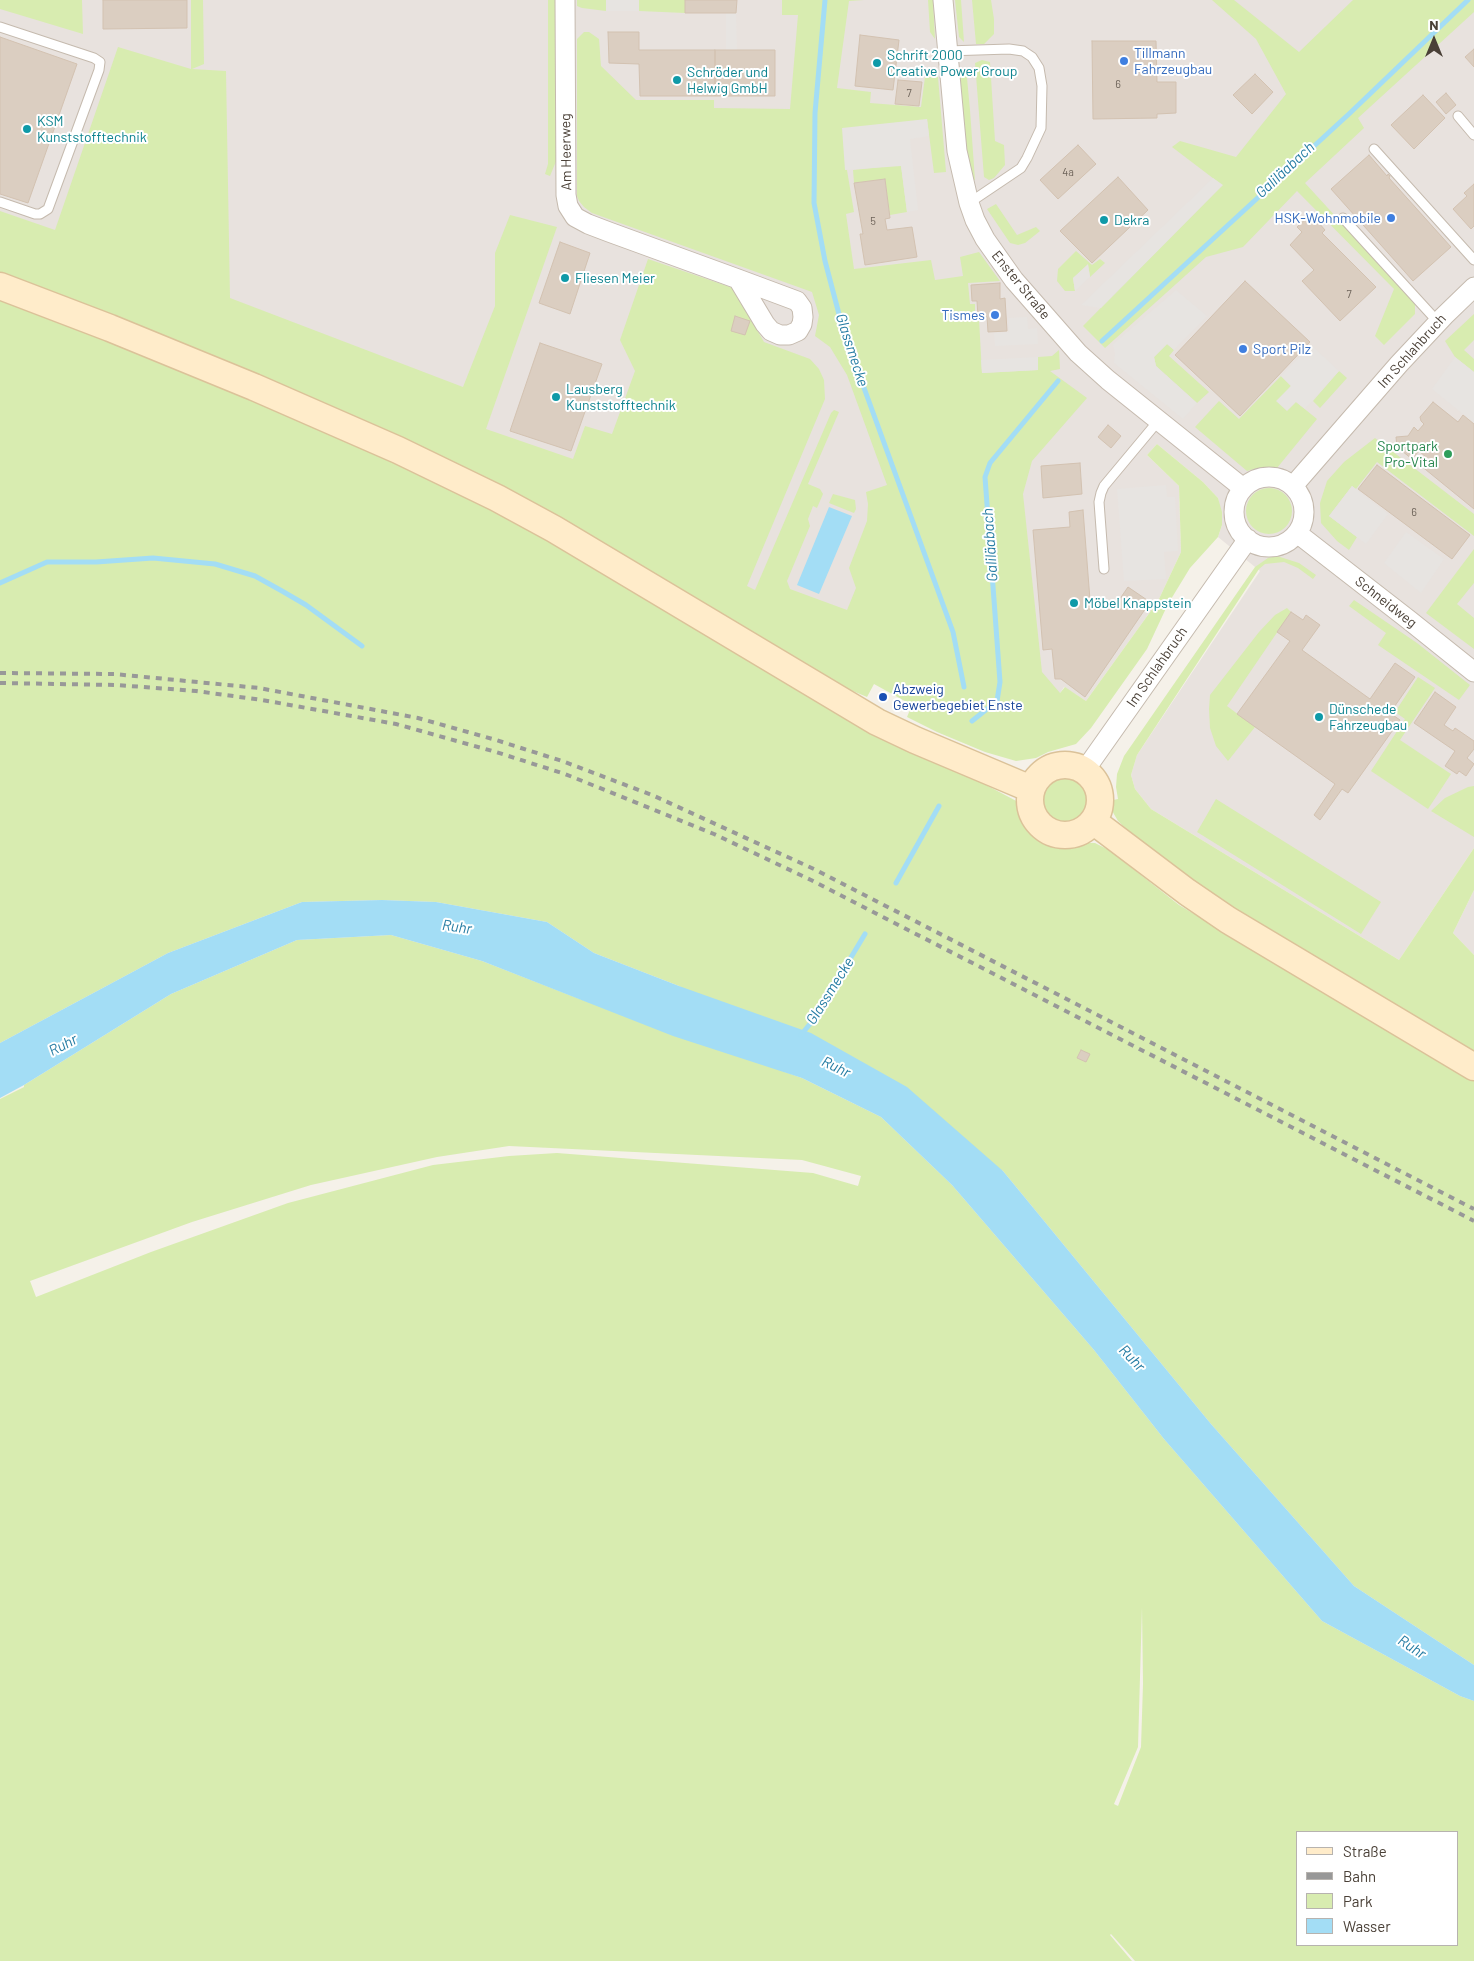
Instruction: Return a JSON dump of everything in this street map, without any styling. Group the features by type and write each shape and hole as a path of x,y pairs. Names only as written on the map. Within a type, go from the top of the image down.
{"main road":[{"path":"0,286 110,328 254,388 398,450 497,498 587,548 876,722 1031,789"},
{"path":"1060,765 1073,765 1085,770 1099,788 1099,811 1094,821 1086,828 1071,834 1056,834 1047,830 1040,824 1031,810 1031,789 1042,773 1048,769 1060,765"},
{"path":"1094,821 1187,892 1242,929 1474,1067"}],"street":[{"name":"Am Heerweg","path":"566,0 566,167 568,206 575,217 588,224 738,279"},
{"name":"Enster Straße","path":"943,0 955,142 969,203 985,239 1014,280 1078,353 1108,380 1243,488"},
{"name":"Im Schlahbruch","path":"1293,486 1399,364 1474,287"},
{"path":"1262,477 1284,480 1293,486 1303,504 1304,514 1302,524 1297,533 1290,540 1271,546 1261,545 1248,540 1238,527 1234,517 1234,506 1243,488 1252,481 1262,477"},
{"name":"Schneidweg","path":"1297,533 1474,672"},
{"name":"Im Schlahbruch","path":"1085,770 1248,540"}],"lane":[{"path":"0,27 94,58 100,62 99,70 48,209 40,214 35,214 0,202"},
{"path":"947,52 1009,49 1023,51 1032,57 1039,68 1042,86 1041,128 1021,168 969,203"},
{"path":"1458,116 1474,135"},
{"path":"1374,149 1474,260"},
{"path":"1343,218 1438,322"},
{"path":"1104,569 1099,502 1101,493 1104,486 1159,420"}],"shaded area":[{"path":"0,0 1474,0 1474,848 1399,960 1151,809 1135,789 1131,775 1137,755 1260,571 1218,537 1222,525 1218,498 1203,482 1157,444 1147,455 1179,486 1181,552 1158,601 1086,701 1064,687 1038,727 0,248"},
{"path":"606,0 639,0 639,11 606,11"},
{"path":"726,13 736,13 737,50 726,50"},
{"path":"927,119 929,136 910,139 918,210 907,212 901,166 845,170 842,128"},
{"path":"1213,178 1223,185 1101,308 1081,305"},
{"path":"1088,264 1090,277 1075,291 1073,278"},
{"path":"1176,290 1207,316 1174,350 1167,344 1154,357 1156,366 1197,403 1183,419 1114,363 1113,344"},
{"path":"1027,317 1028,329 1037,328 1038,344 995,346 994,333 1009,332 1008,318"},
{"path":"1311,345 1339,371 1305,409 1296,402 1287,411 1276,401 1291,386 1281,376"},
{"path":"1038,357 1038,370 982,373 981,360"},
{"path":"1455,357 1474,372 1474,423 1432,389"},
{"path":"1166,485 1167,497 1175,497 1178,551 1164,552 1166,579 1124,581 1117,489"},
{"path":"1352,486 1388,514 1366,544 1329,516"},
{"path":"1406,532 1444,559 1421,593 1384,563"},
{"path":"1474,890 1474,955 1453,933"}],"green space":[{"path":"0,0 82,0 83,34 0,9"},
{"path":"191,0 203,0 204,64 192,69 226,71 230,298 463,387 495,306 495,253 510,215 557,227 486,429 573,459 585,426 612,434 635,371 620,340 648,259 733,288 764,342 810,359 819,369 824,380 825,399 747,586 755,590 831,413 834,410 839,412 808,484 820,489 823,494 817,508 813,506 808,519 810,526 787,581 790,589 847,610 856,588 849,568 867,521 868,504 866,492 887,485 847,375 830,347 815,336 819,315 812,292 592,213 584,207 577,196 577,39 584,32 589,32 599,39 601,66 636,100 714,100 714,108 790,109 798,15 782,15 782,0 864,0 849,1 837,88 871,92 870,103 921,107 925,77 938,77 946,172 934,173 927,119 845,170 847,170 854,212 846,214 854,269 931,260 935,280 963,276 960,257 979,252 1000,281 968,283 970,304 975,304 975,319 979,319 982,373 1038,370 1038,357 1052,356 1059,350 1060,369 1050,371 1087,398 1032,461 1023,494 1042,672 1060,693 1065,687 1086,701 1158,601 1181,552 1179,486 1147,455 1157,444 1203,482 1218,498 1222,512 1222,525 1218,537 1190,568 1168,604 1147,649 1091,728 1076,744 1048,752 1036,758 1016,761 985,752 907,717 912,705 874,684 867,697 822,678 603,548 0,277 0,211 55,230 118,47 191,69"},
{"path":"548,0 556,0 557,159 550,176 545,174 548,164"},
{"path":"577,0 606,0 606,11 582,8 577,6"},
{"path":"639,0 685,0 685,13 639,11"},
{"path":"928,0 933,0 935,39 930,32"},
{"path":"955,0 961,0 964,42 959,37"},
{"path":"972,0 991,0 994,34 984,44 976,44"},
{"path":"1212,0 1234,0 1299,52 1353,0 1474,0 1474,12 1358,118 1364,128 1305,183 1415,303 1415,314 1384,345 1375,336 1394,289 1297,191 1243,247 1206,257 1105,348 1083,326 1222,185 1172,147 1180,141 1236,157 1286,94 1256,39"},
{"path":"982,60 990,62 995,141 1004,145 1005,165 994,178 989,180 984,177 975,63"},
{"path":"966,67 975,180 972,180 965,140 960,75"},
{"path":"901,165 907,212 890,215 885,179 854,183 853,170"},
{"path":"996,204 1017,235 1036,227 1040,231 1025,243 1018,245 1010,243 987,209"},
{"path":"1076,251 1092,265 1100,259 1105,263 1090,277 1088,265 1073,278 1075,291 1065,291 1057,281 1058,269"},
{"path":"0,295 342,435 475,500 952,767 1022,804 1032,828 1040,839 1058,842 1095,843 1109,850 1179,905 1474,1077 1474,1665 1354,1586 1211,1424 1003,1171 679,986 594,953 547,922 436,902 382,900 302,902 168,953 0,1043"},
{"path":"1474,314 1474,340 1464,350 1474,359 1474,372 1455,357 1445,341"},
{"path":"1167,344 1174,350 1169,356 1209,392 1197,403 1156,366 1154,357"},
{"path":"1339,371 1347,378 1320,408 1313,401"},
{"path":"1281,376 1291,386 1277,401 1296,402 1317,419 1277,468 1257,468 1247,471 1195,427 1219,401 1239,419"},
{"path":"1375,438 1474,514 1474,536 1377,462 1356,489 1352,486 1329,516 1357,537 1349,550 1337,541 1321,523 1320,503 1327,481 1344,462"},
{"path":"1269,488 1282,492 1288,498 1292,511 1288,524 1282,530 1269,534 1256,530 1250,524 1246,511 1250,498 1256,492"},
{"path":"833,494 855,500 856,509 854,513 829,503"},
{"path":"1474,549 1474,583 1457,604 1474,618 1474,649 1426,613"},
{"path":"1277,556 1299,563 1316,575 1313,579 1298,568 1284,562 1265,564 1259,569 1137,755 1131,775 1135,789 1151,809 1399,960 1474,848 1474,890 1453,933 1474,955 1474,1056 1287,948 1141,843 1118,821 1111,809 1109,801 1118,799 1116,787 1117,774 1124,756 1255,567 1268,558"},
{"path":"1354,600 1417,643 1470,685 1459,700 1378,645 1386,633 1349,606"},
{"path":"1287,608 1291,612 1227,706 1255,727 1228,761 1216,746 1210,728 1210,695 1259,632 1275,615"},
{"path":"1418,677 1435,688 1400,740 1451,774 1428,809 1371,771 1405,719 1395,712"},
{"path":"1057,776 1075,776 1085,783 1092,792 1090,804 1084,817 1079,823 1067,825 1055,823 1047,817 1041,807 1041,794 1047,784"},
{"path":"1474,786 1474,837 1431,811 1445,798"},
{"path":"1216,799 1381,902 1361,934 1197,832"},
{"path":"391,935 482,961 577,998 802,1078 881,1117 952,1185 1094,1350 1164,1439 1322,1621 1460,1696 1474,1701 1474,1961 1135,1961 1111,1934 1132,1961 0,1961 0,1099 24,1087 24,1085 171,994 297,940","holes":["509,1146 802,1160 861,1176 858,1186 813,1173 557,1153 509,1156 433,1165 288,1203 151,1252 36,1297 30,1281 192,1222 311,1185 437,1157","1142,1607 1143,1684 1141,1747 1118,1806 1114,1804 1138,1747"]}],"water":[{"path":"829,507 852,516 819,594 797,585"},
{"name":"Ruhr","path":"382,900 436,902 547,922 594,953 679,986 811,1033 907,1087 1003,1171 1211,1424 1354,1586 1474,1665 1474,1701 1460,1696 1322,1621 1164,1439 1094,1350 952,1185 881,1117 802,1078 673,1036 482,961 391,935 297,940 171,994 0,1098 0,1043 168,953 302,902"}],"building":[{"path":"103,0 187,0 187,28 103,29"},
{"path":"685,0 737,0 736,13 685,13"},
{"name":"Schröder und Helwig GmbH","path":"608,32 639,32 639,50 715,50 715,96 640,96 639,64 609,63"},
{"name":"Schrift 2000 Creative Power Group","path":"860,35 899,40 893,90 855,86"},
{"name":"KSM Kunststofftechnik","path":"0,37 77,64 28,203 0,194"},
{"name":"Tillmann Fahrzeugbau","path":"1092,41 1156,41 1157,82 1176,82 1176,113 1157,114 1157,118 1093,119"},
{"path":"1474,49 1474,67 1465,57"},
{"path":"715,50 775,50 775,96 715,96"},
{"path":"1255,74 1273,92 1252,114 1233,95"},
{"path":"898,80 922,82 919,106 895,104"},
{"path":"1446,93 1456,105 1446,114 1436,102"},
{"path":"1423,95 1445,118 1414,149 1391,125"},
{"path":"1078,145 1096,164 1058,199 1040,180"},
{"name":"HSK-Wohnmobile","path":"1369,155 1387,176 1388,174 1390,176 1389,178 1451,247 1413,281 1331,189"},
{"name":"Dekra","path":"1118,177 1148,210 1092,263 1060,231"},
{"path":"885,179 890,218 885,219 887,230 912,227 917,257 865,265 860,234 863,234 854,183"},
{"path":"1474,184 1474,226 1471,229 1453,209 1467,196 1464,193"},
{"path":"1311,214 1325,230 1322,233 1376,287 1340,321 1302,281 1314,270 1290,245 1302,232 1297,227"},
{"name":"Fliesen Meier","path":"560,242 590,253 570,314 539,303"},
{"name":"Sport Pilz","path":"1245,281 1310,342 1240,416 1175,355"},
{"path":"1000,283 1000,299 1005,298 1007,331 988,332 987,317 978,317 977,301 972,301 971,285"},
{"path":"735,316 750,321 745,335 731,331"},
{"name":"Lausberg Kunststofftechnik","path":"540,343 602,364 571,451 510,431"},
{"name":"Sportpark Pro-Vital","path":"1433,402 1458,422 1463,415 1474,424 1474,509 1420,465 1426,457 1419,451 1412,459 1397,447 1396,437 1408,436 1414,427 1418,431 1424,424 1420,417"},
{"path":"1108,425 1121,436 1111,448 1098,437"},
{"path":"1080,463 1082,494 1043,498 1041,466"},
{"path":"1377,465 1470,535 1452,559 1358,489"},
{"name":"Möbel Knappstein","path":"1083,510 1090,600 1104,599 1115,606 1128,587 1150,602 1085,697 1061,679 1055,679 1052,649 1043,650 1033,530 1070,527 1069,512"},
{"name":"Dünschede Fahrzeugbau","path":"1291,612 1303,620 1306,615 1320,625 1302,650 1370,699 1395,663 1415,677 1390,713 1400,720 1348,793 1342,789 1320,820 1314,815 1335,784 1237,714 1290,641 1277,632"},
{"path":"1435,692 1456,707 1444,725 1453,731 1455,728 1474,741 1474,749 1467,758 1474,764 1466,776 1459,771 1457,774 1445,766 1455,751 1414,723"},
{"path":"1081,1050 1090,1054 1086,1062 1077,1058"}],"waterway":[{"name":"Glassmecke","path":"825,0 815,113 814,203 825,261 844,333 953,632 964,687"},
{"name":"Galiläabach","path":"1102,341 1350,113 1468,0"},
{"name":"Galiläabach","path":"972,721 997,701 1000,682 985,477 990,463 1058,381"},
{"path":"0,583 47,562 96,562 153,558 215,564 255,576 282,591 306,605 362,646"},
{"name":"Glassmecke","path":"896,883 939,806"},
{"name":"Glassmecke","path":"801,1035 814,1019 865,934"}],"railway":[{"path":"0,673 114,674 259,688 418,718 562,761 652,795 816,870 1474,1209"},
{"path":"0,683 117,685 196,691 262,700 396,724 496,752 565,774 714,834 811,880 1474,1221"}],"place":[{"name":"Tillmann Fahrzeugbau","path":"1124,61"},
{"name":"Schrift 2000 Creative Power Group","path":"877,63"},
{"name":"Schröder und Helwig GmbH","path":"677,80"},
{"name":"KSM Kunststofftechnik","path":"27,129"},
{"name":"HSK-Wohnmobile","path":"1391,218"},
{"name":"Dekra","path":"1104,220"},
{"name":"Fliesen Meier","path":"565,278"},
{"name":"Tismes","path":"995,315"},
{"name":"Sport Pilz","path":"1243,349"},
{"name":"Lausberg Kunststofftechnik","path":"556,397"},
{"name":"Sportpark Pro-Vital","path":"1448,454"},
{"name":"Möbel Knappstein","path":"1074,603"},
{"name":"Abzweig Gewerbegebiet Enste","path":"883,697"},
{"name":"Dünschede Fahrzeugbau","path":"1319,717"}]}
